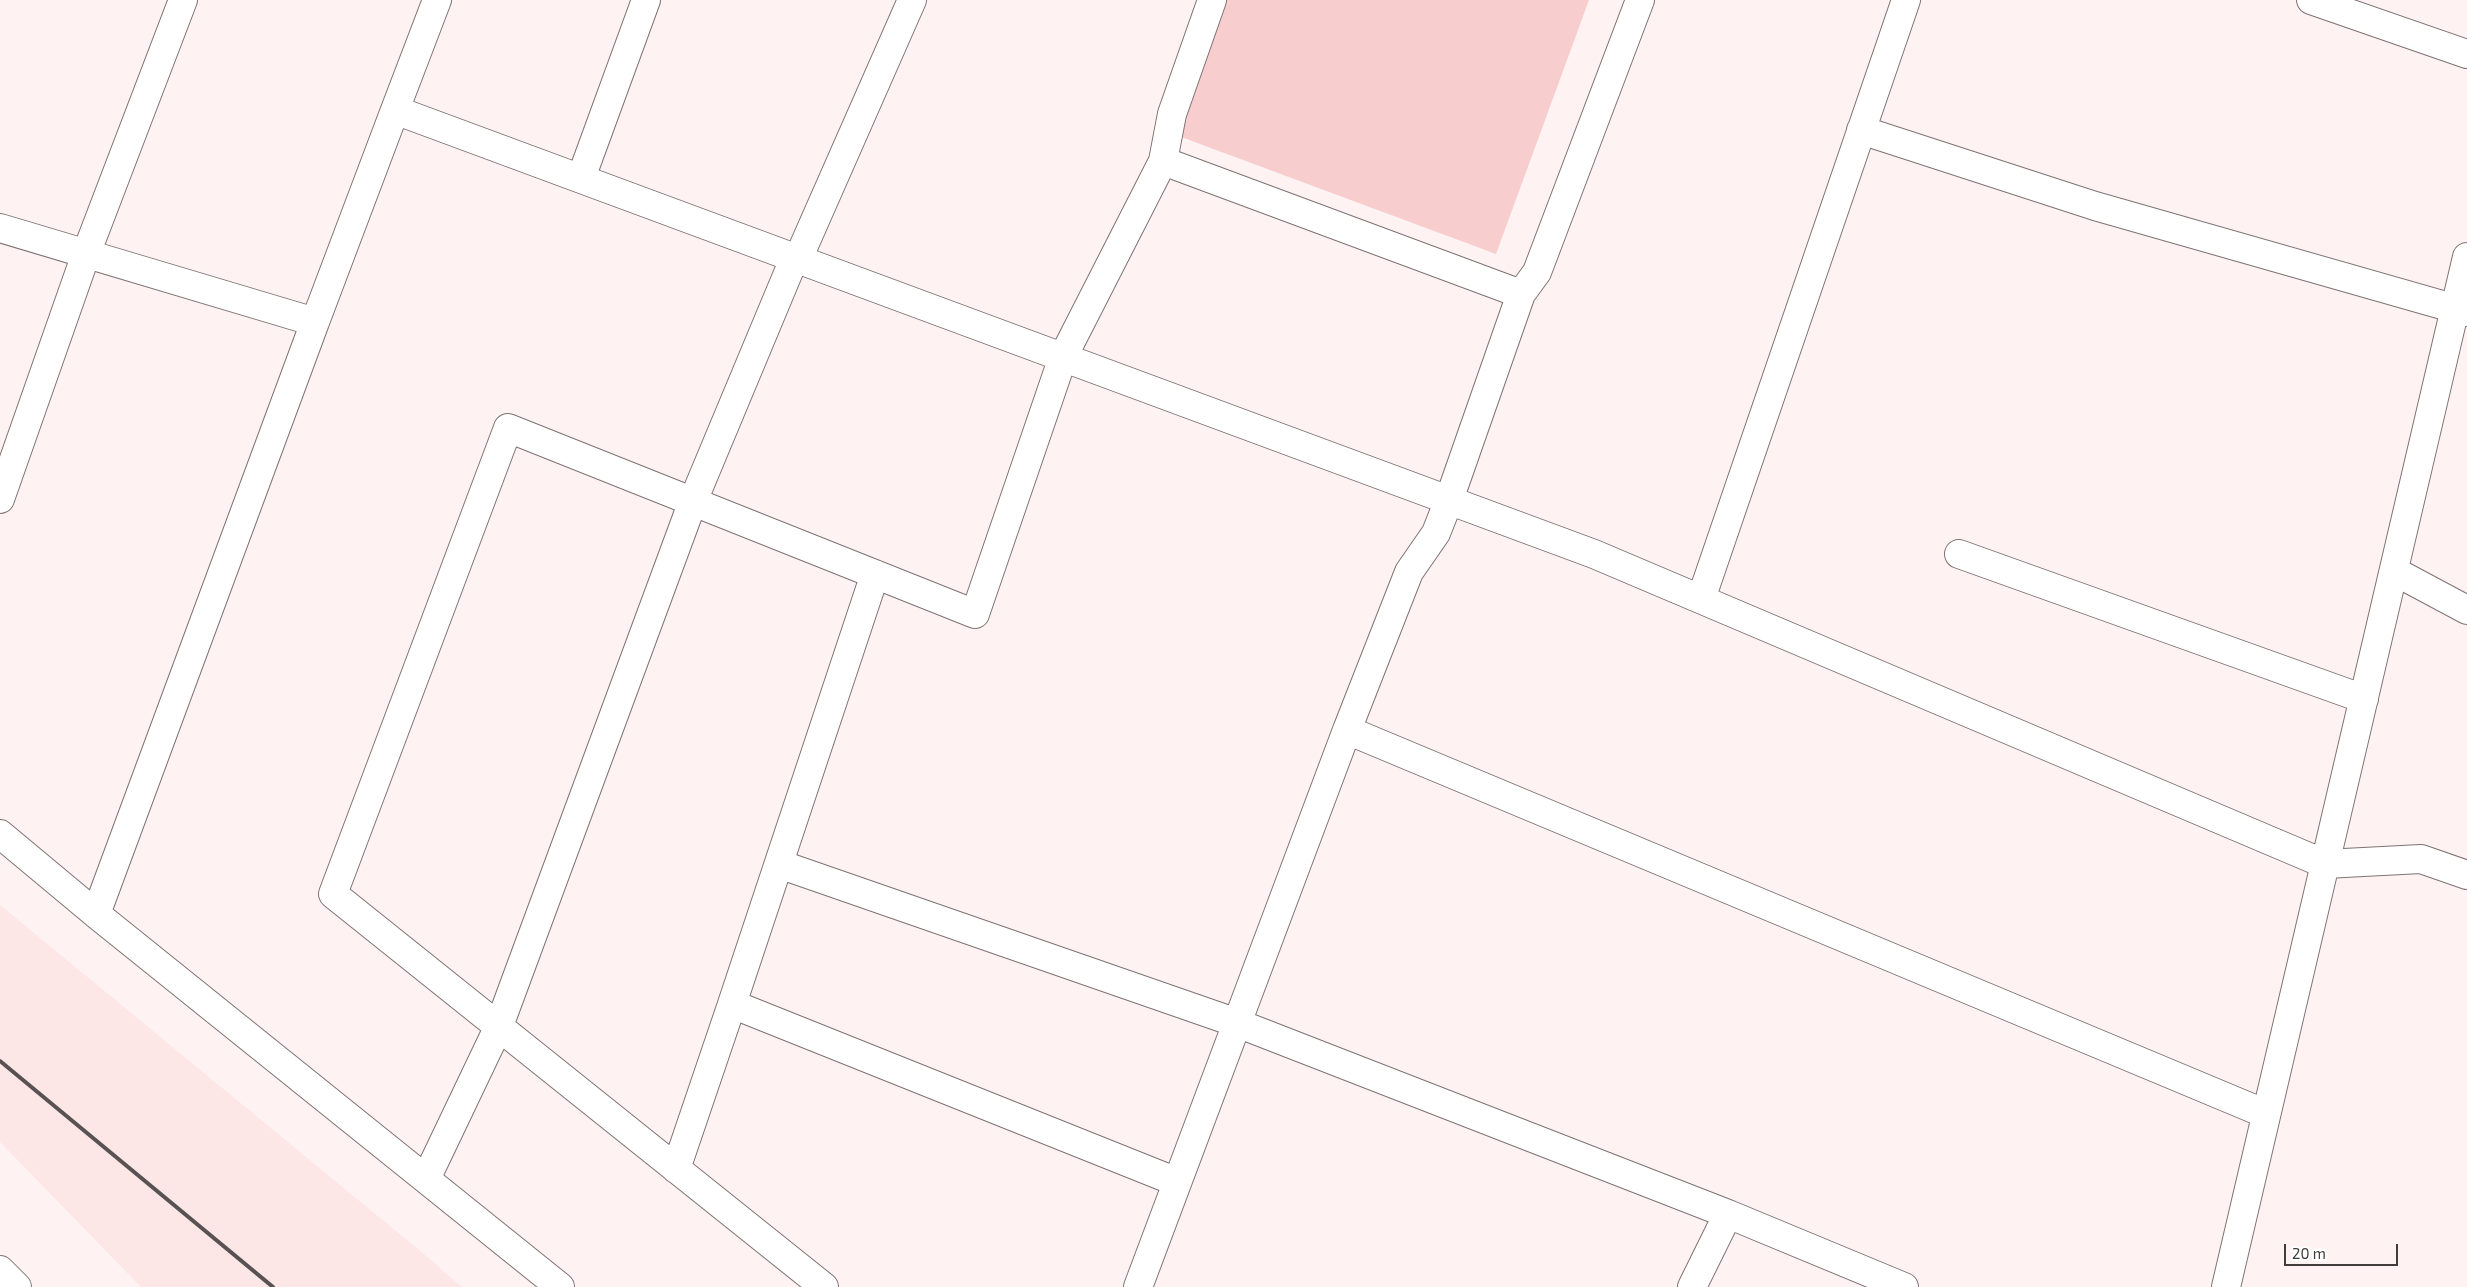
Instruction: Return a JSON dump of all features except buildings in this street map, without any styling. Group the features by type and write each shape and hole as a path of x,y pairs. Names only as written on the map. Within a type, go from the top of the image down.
{"street":[{"path":"0,499 86,254 183,0"},
{"path":"96,914 315,322 437,0"},
{"path":"580,178 646,0"},
{"path":"798,260 912,0"},
{"path":"824,1287 334,894 508,428 975,614 1063,357 1163,161 1172,114 1212,0"},
{"path":"1138,1287 1346,730 1409,572 1436,533 1521,294 1537,272 1640,0"},
{"path":"1701,599 1906,0"},
{"path":"2310,0 2467,54"},
{"path":"395,110 1594,554 2325,864 2421,859 2467,875"},
{"path":"1861,130 2095,206 2461,310"},
{"path":"1163,161 1521,294"},
{"path":"0,228 315,322"},
{"path":"2226,1287 2394,571 2461,310 2467,257"},
{"path":"426,1179 499,1026 693,502 794,259 798,260"},
{"path":"1959,554 2364,699"},
{"path":"2394,571 2467,610"},
{"path":"676,1169 875,574"},
{"path":"1346,730 2266,1114"},
{"path":"0,834 96,914 560,1287"},
{"path":"779,864 1237,1023 1728,1214 1904,1287"},
{"path":"732,1004 1177,1182"},
{"path":"1692,1287 1728,1214"},
{"path":"0,1270 17,1287"}],"shaded area":[{"path":"1214,0 1589,0 1496,254 1165,131"},
{"path":"0,905 462,1287 141,1287 0,1142"}],"railway":[{"path":"0,1061 273,1287"}]}
